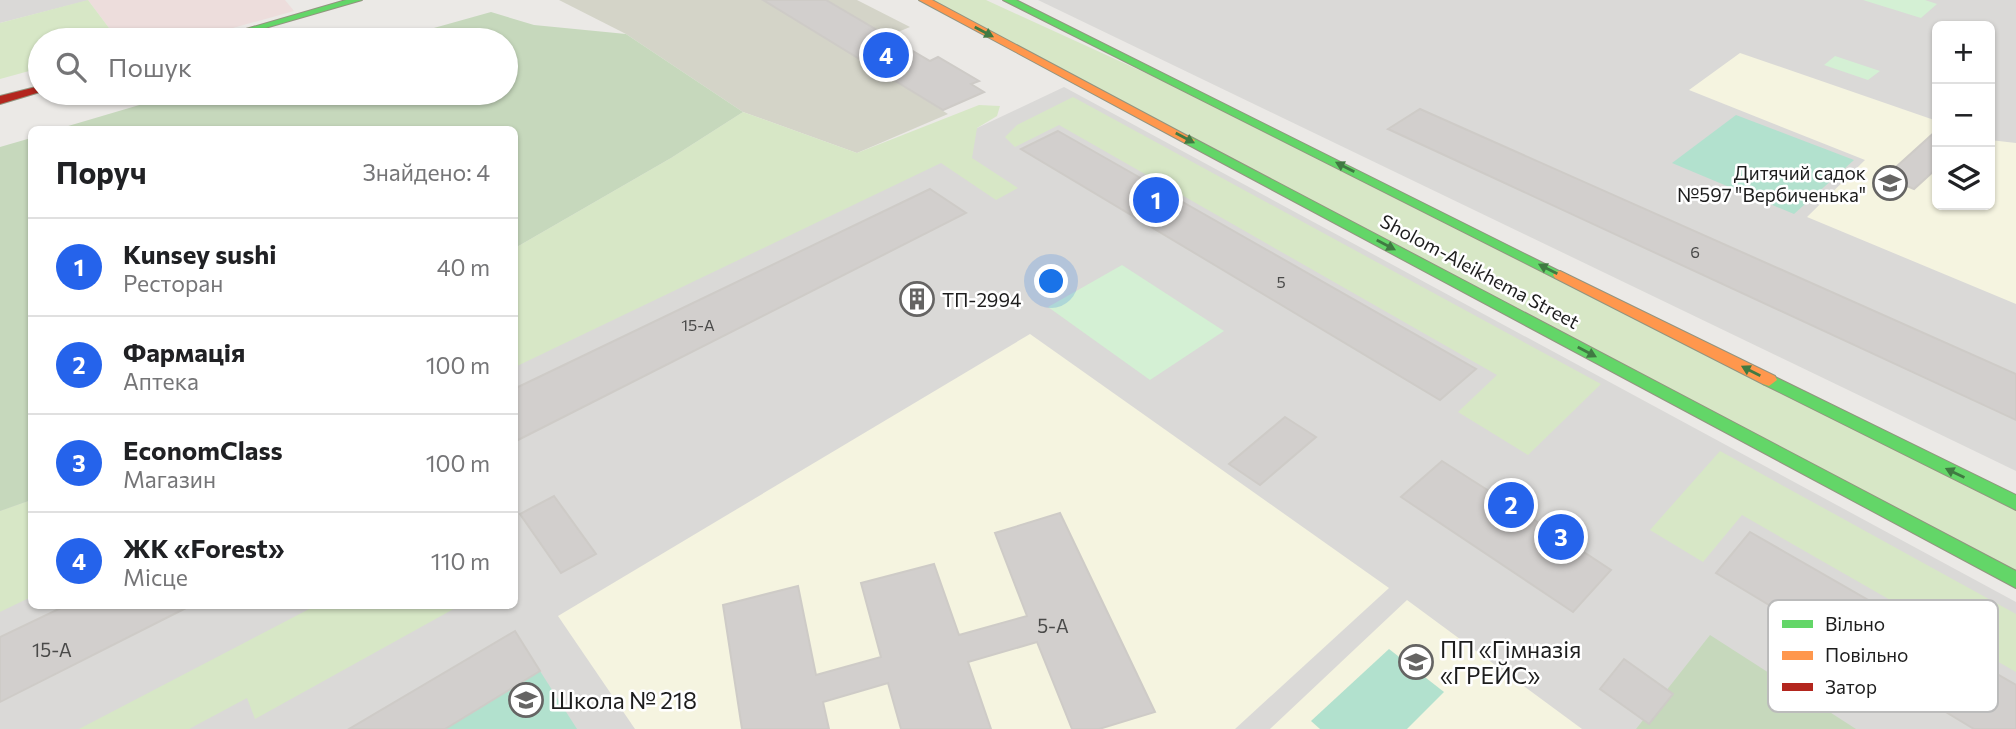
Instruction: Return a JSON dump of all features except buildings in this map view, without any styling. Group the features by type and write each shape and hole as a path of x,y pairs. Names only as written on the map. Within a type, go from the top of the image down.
{"street":[{"path":"256,28 357,0"},
{"name":"Sholom-Aleikhema Street","path":"923,0 2016,580"},
{"name":"Sholom-Aleikhema Street","path":"1008,0 2016,503"},
{"path":"0,100 28,92"}],"shaded area":[{"path":"0,0 90,0 0,23"},
{"path":"88,0 285,0 294,11 233,28 109,28"},
{"path":"559,0 857,0 910,27 849,52 948,114 857,153 743,112 626,34"},
{"path":"1038,0 2016,0 2016,471"},
{"path":"491,12 534,25 626,34 743,112 671,158 518,246 518,126 68,126 139,105 518,105 518,28 434,28"},
{"name":"Дитячий садок №597 \"Вербиченька\"","path":"1740,53 1932,119 1932,210 1995,210 1995,141 2016,143 2016,304 1807,217 1865,160 1689,90"},
{"path":"1064,87 2016,602 2016,729 0,729 0,299 28,385 28,609 518,609 518,345"},
{"path":"28,139 28,501 0,511 0,147"},
{"path":"1030,334 1389,588 1235,729 635,729 558,616"},
{"name":"ПП «Гімназія «ГРЕЙС»","path":"1407,600 1582,729 1270,729"},
{"path":"1710,635 1768,672 1768,712 1830,712 1856,729 1636,729"}],"green space":[{"path":"88,0 109,28 28,28 28,71 0,79 0,23"},
{"path":"932,0 986,0 1277,133 2016,503 2016,580"},
{"path":"1863,0 1925,0 1937,4 1921,18"},
{"path":"1835,56 1880,71 1868,80 1824,65"},
{"path":"1073,97 1601,384 1528,455 1458,412 1497,375 1059,125 1015,147 1005,137 1017,125"},
{"path":"979,105 1000,106 997,116 977,128 972,158 1018,188 996,200 941,163 518,366 518,246 671,158 743,112 857,153"},
{"path":"1736,115 1854,160 1794,214 1672,163"},
{"path":"1122,265 1224,331 1150,380 1048,307"},
{"path":"1720,451 1991,600 1890,600 1742,515 1703,562 1650,530"},
{"path":"28,501 28,598 0,612 0,511"},
{"path":"1998,604 2016,614 2016,672 1998,662"},
{"path":"309,609 454,609 255,719 247,698 189,729 79,729"},
{"path":"1389,649 1444,692 1407,729 1320,729 1311,721"},
{"name":"Школа № 218","path":"540,671 577,729 445,729"}],"traffic: fast":[{"path":"256,28 357,0"},
{"path":"1008,0 1560,275"},
{"path":"1189,140 2016,580"},
{"path":"1769,380 2016,503"}],"traffic: slow":[{"path":"924,0 1189,140"},
{"path":"1560,275 1769,380"}],"traffic: jam":[{"path":"0,100 28,92"}],"place":[{"name":"ЖК «Forest»","path":"886,55"},
{"name":"Дитячий садок №597 \"Вербиченька\"","path":"1890,183"},
{"name":"Kunsey sushi","path":"1156,200"},
{"name":"ТП-2994","path":"917,299"},
{"name":"Фармація","path":"1511,505"},
{"name":"EconomClass","path":"1561,537"},
{"name":"ПП «Гімназія «ГРЕЙС»","path":"1416,662"},
{"name":"Школа № 218","path":"526,700"}]}
